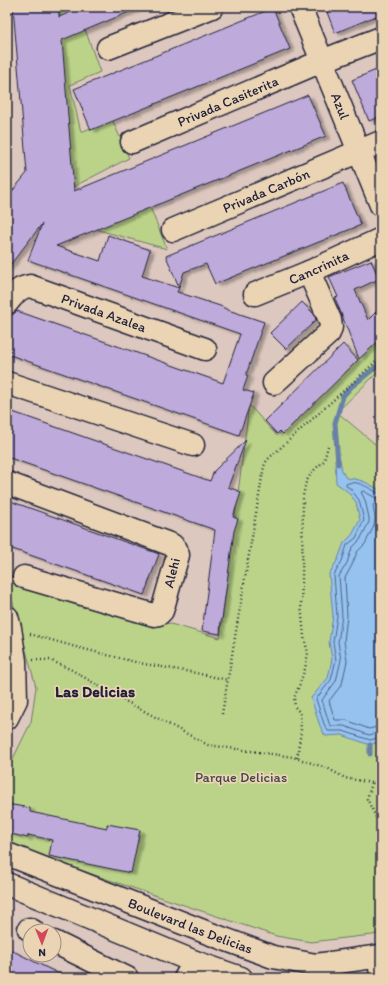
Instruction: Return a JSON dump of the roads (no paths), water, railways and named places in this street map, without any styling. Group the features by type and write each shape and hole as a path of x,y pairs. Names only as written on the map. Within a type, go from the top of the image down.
{"street":[{"path":"108,48 212,7"},
{"name":"Azul","path":"300,7 381,204"},
{"name":"Privada Casiterita","path":"132,142 322,61 381,38"},
{"name":"Privada Carbón","path":"173,230 359,150 381,142"},
{"name":"Cancrinita","path":"255,294 309,272 381,239"},
{"path":"274,382 329,333 331,327 330,320 309,272"},
{"name":"Privada Azalea","path":"7,303 18,290 23,287 30,286 205,349"},
{"path":"7,383 193,445"},
{"name":"Alehi","path":"7,484 172,545 176,549 178,555 162,611 160,614 154,615 24,577"},
{"path":"7,718 16,700 15,661 8,624"},
{"name":"Boulevard las Delicias","path":"7,854 273,957 316,965 350,969 380,963"},
{"path":"7,884 190,970 241,978"},
{"path":"62,946 127,978"}],"water":[{"path":"335,459 340,459 342,471 346,478 364,482 381,491 381,741 370,745 342,735 325,736 320,726 311,698 328,678 332,659 329,642 333,616 329,574 338,559 344,543 352,535 360,520 356,502 347,491 336,483"}],"waterway":[{"path":"338,464 335,423 343,396 351,387 381,363"},
{"path":"370,745 370,754"}],"district":[{"name":"Las Delicias","path":"95,691"}],"park label":[{"name":"Parque Delicias","path":"241,777"}]}
